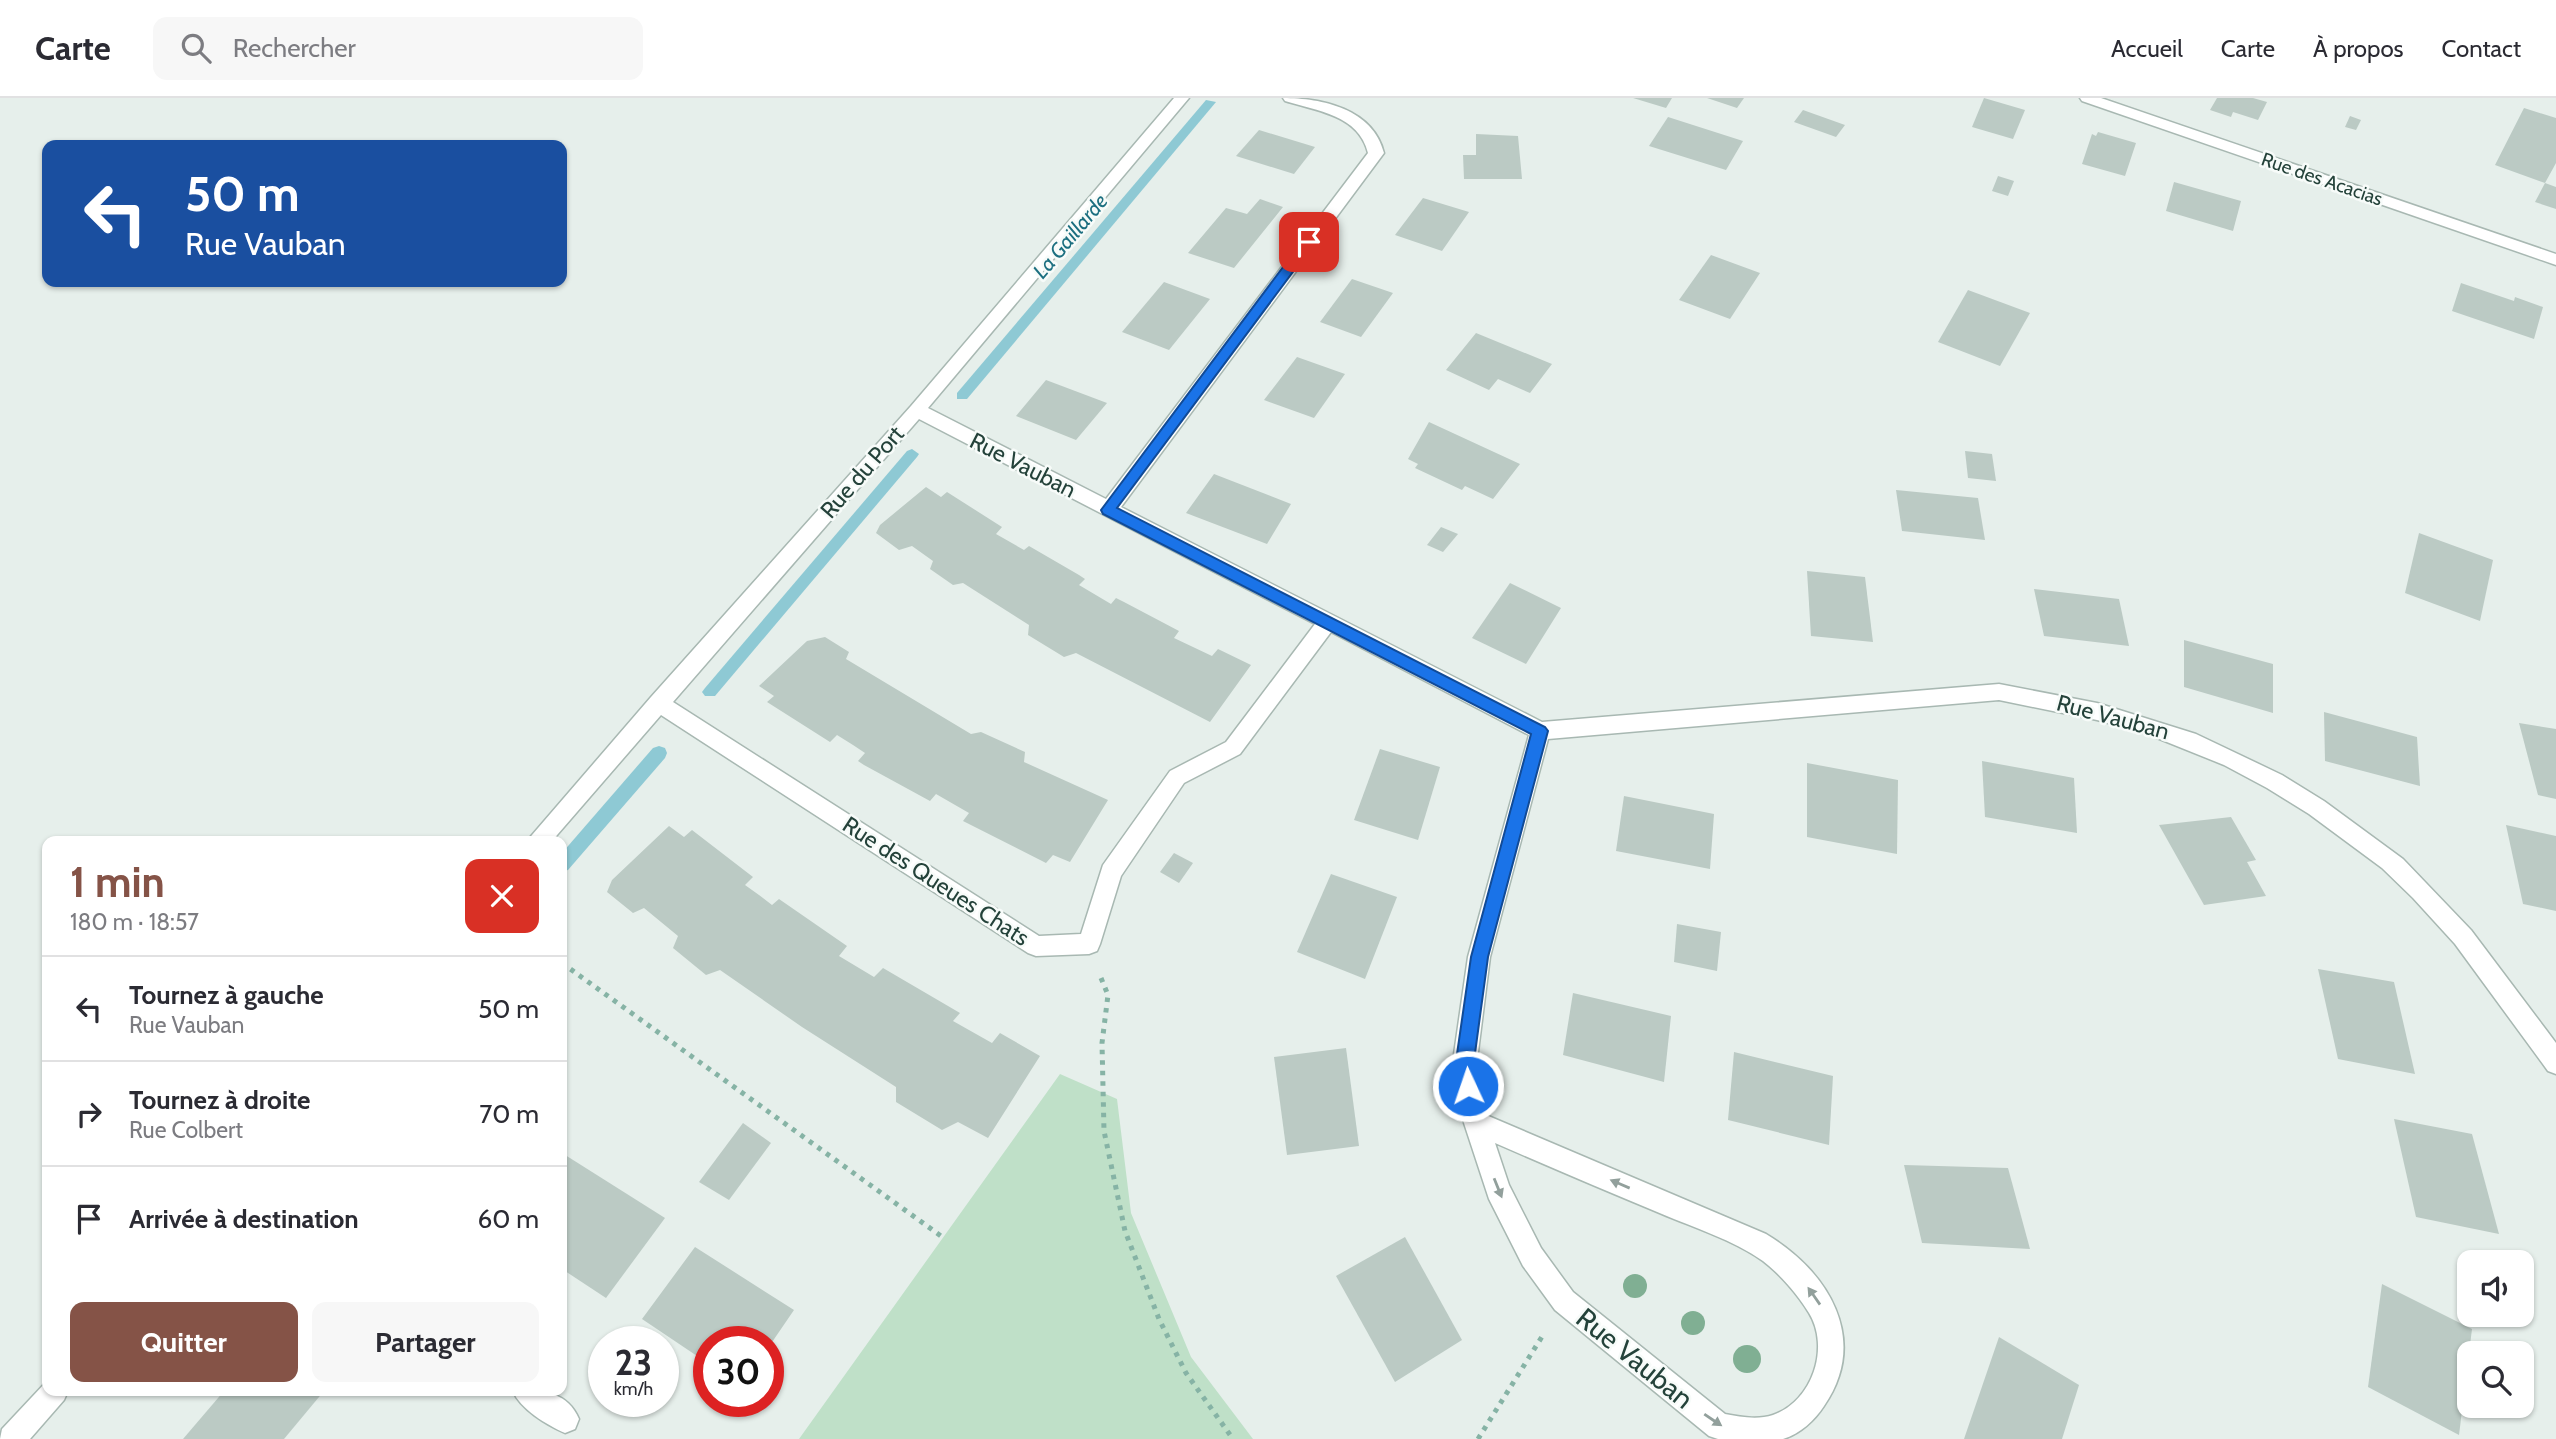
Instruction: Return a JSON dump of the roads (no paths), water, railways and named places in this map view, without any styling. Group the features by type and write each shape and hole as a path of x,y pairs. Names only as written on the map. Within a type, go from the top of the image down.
{"street":[{"name":"Rue du Port","path":"542,836 917,411 1182,98"},
{"path":"1108,510 1376,153 1375,140 1368,129 1340,113 1290,98"},
{"name":"Rue des Acacias","path":"2087,98 2556,260"},
{"name":"Rue Vauban","path":"917,411 1540,731 1999,692 2065,701 2191,739 2259,772 2327,813 2400,869 2471,948 2556,1063"},
{"name":"Rue des Queues Chats","path":"658,703 1036,946 1089,944 1111,872 1177,777 1233,748 1327,623"},
{"name":"Rue Vauban","path":"1476,1123 1722,1227 1771,1252 1810,1290 1828,1317 1835,1348 1819,1392 1802,1412 1779,1428 1747,1433 1719,1426 1564,1301 1532,1257 1498,1190 1476,1123 1464,1068 1479,957 1540,731"},
{"path":"12,1439 51,1396"},
{"path":"533,1396 565,1419"}],"waterway":[{"name":"La Gaillarde","path":"962,396 1210,102"},
{"name":"La Gaillarde","path":"710,692 912,454"},
{"name":"La Gaillarde","path":"567,859 659,753"}]}
